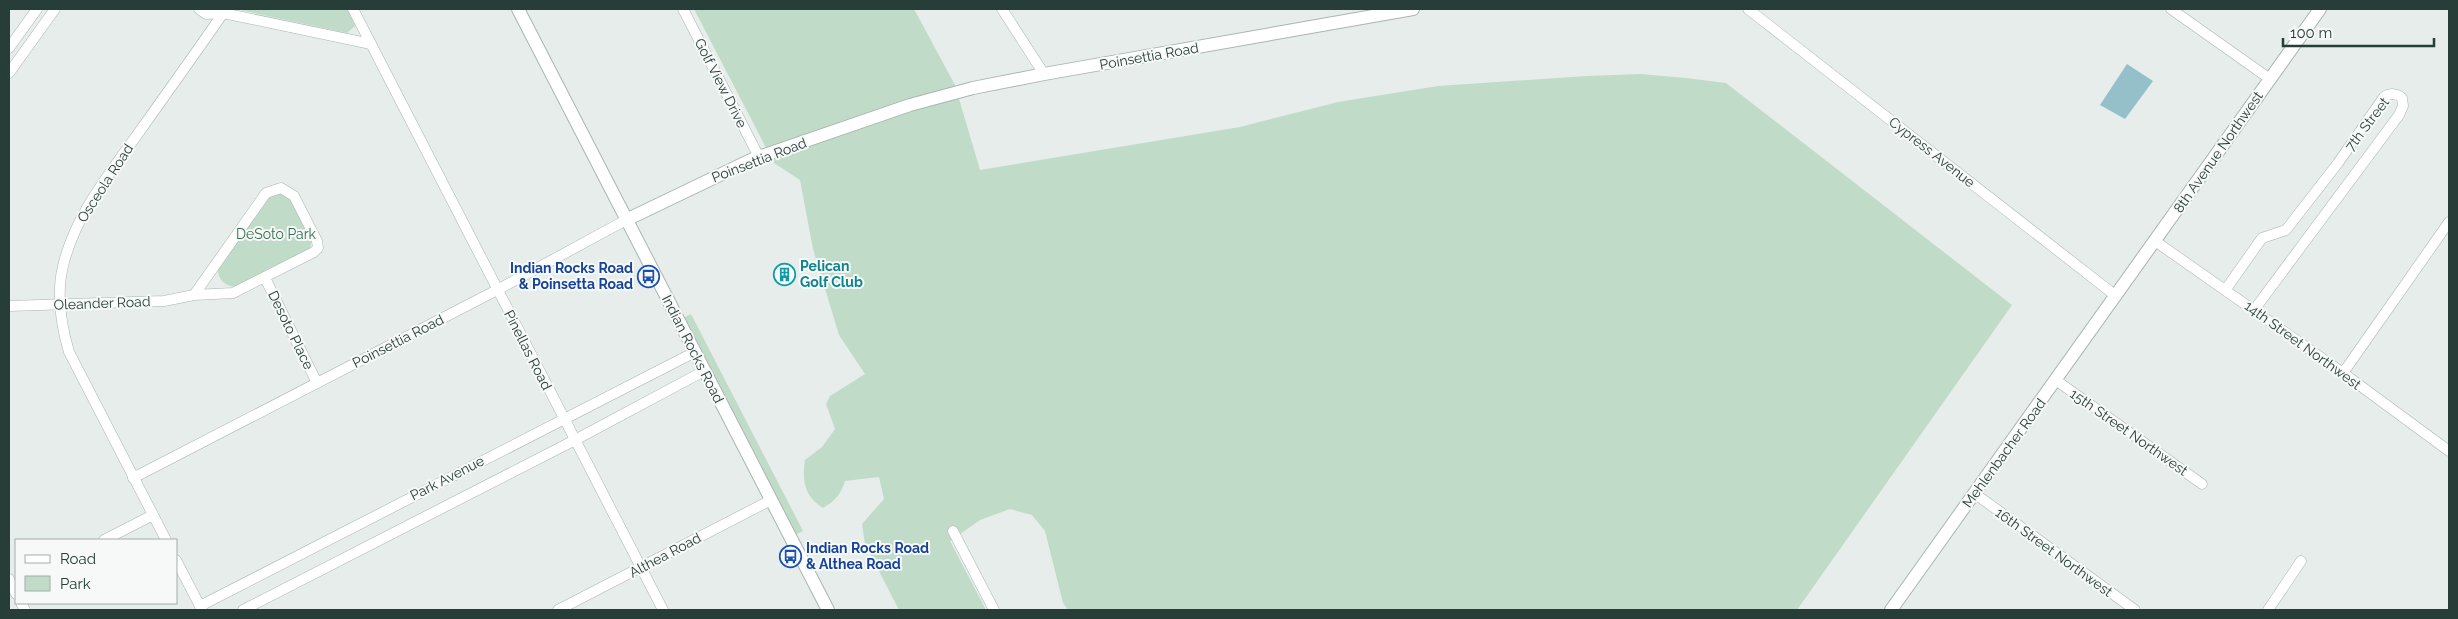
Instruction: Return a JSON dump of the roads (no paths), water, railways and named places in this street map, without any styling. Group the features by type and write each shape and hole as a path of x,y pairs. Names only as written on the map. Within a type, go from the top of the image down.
{"street":[{"path":"9,48 36,9"},
{"path":"9,73 55,9"},
{"path":"198,9 206,14 223,10 371,44"},
{"name":"Pinellas Road","path":"353,9 663,610"},
{"name":"Indian Rocks Road","path":"518,9 828,610"},
{"name":"Golf View Drive","path":"683,9 760,157"},
{"path":"1002,9 1044,74"},
{"name":"Poinsettia Road","path":"132,478 497,290 626,220 723,172 760,157 910,105 973,88 1413,9"},
{"name":"Cypress Avenue","path":"1748,9 2116,296"},
{"path":"2171,9 2270,79"},
{"name":"8th Avenue Northwest","path":"2116,296 2320,9"},
{"name":"Osceola Road","path":"165,539 132,478 69,352 63,329 60,304 62,268 70,241 81,216 223,10"},
{"name":"7th Street","path":"2226,290 2262,238 2286,230 2338,163 2384,97 2388,94 2399,95 2402,98 2403,106 2399,115 2254,310"},
{"name":"Desoto Place","path":"281,188 294,196 317,241 318,248 314,252 232,293 194,295 260,200 274,189 281,188"},
{"path":"2343,373 2449,222"},
{"name":"14th Street Northwest","path":"2155,241 2343,373 2449,451"},
{"name":"Desoto Place","path":"265,278 317,383"},
{"name":"Oleander Road","path":"9,306 164,301 194,295"},
{"name":"Mehlenbacher Road","path":"1892,610 2116,296"},
{"name":"Park Avenue","path":"201,608 563,418 695,352"},
{"name":"Park Avenue","path":"243,610 575,440 704,371"},
{"name":"15th Street Northwest","path":"2057,381 2202,484"},
{"name":"16th Street Northwest","path":"1974,493 2135,610"},
{"name":"Althea Road","path":"558,610 771,500"},
{"path":"106,539 153,515"},
{"path":"953,531 994,610"},
{"path":"2268,610 2301,562"},
{"path":"178,564 201,608"}],"water":[{"path":"2127,64 2153,81 2125,119 2100,105"}],"place":[{"name":"Pelican Golf Club","path":"784,274"},
{"name":"Indian Rocks Road & Poinsetta Road","path":"649,276"},
{"name":"Indian Rocks Road & Althea Road","path":"790,556"}],"park label":[{"name":"DeSoto Park","path":"276,234"}]}
